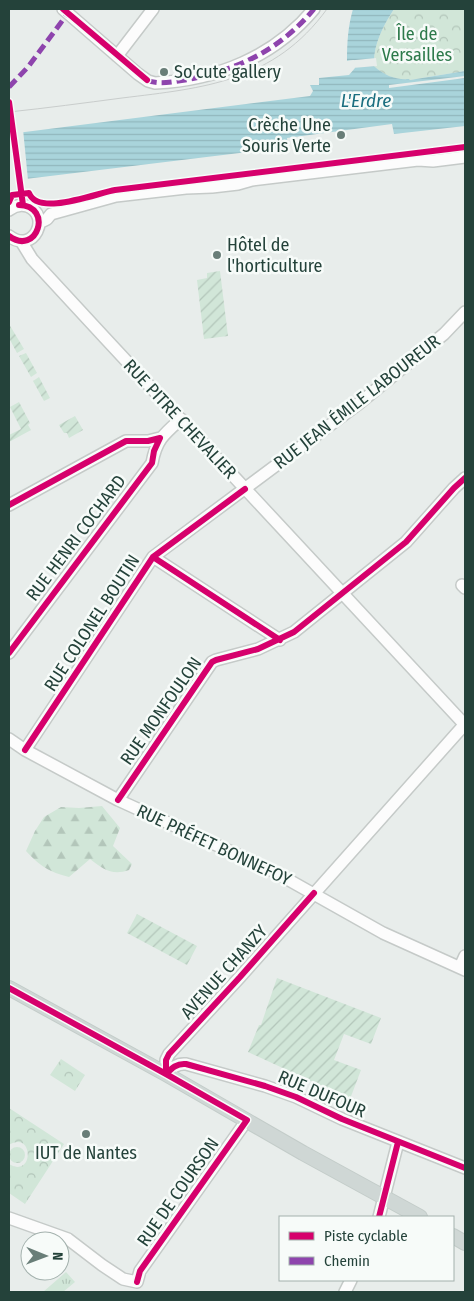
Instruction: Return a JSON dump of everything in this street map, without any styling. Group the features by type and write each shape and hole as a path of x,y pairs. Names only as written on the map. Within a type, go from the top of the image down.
{"main road":[{"path":"9,988 170,1070 304,1154 418,1216"},
{"path":"454,1237 465,1244"}],"street":[{"path":"117,56 153,9"},
{"path":"68,10 117,56 146,80 155,83 215,74 242,64 280,42 314,9"},
{"path":"39,223 47,219 51,214 116,196 238,184 252,180 418,160 433,161 465,157"},
{"path":"9,210 21,205 33,209 46,209 51,214"},
{"path":"13,240 30,239 35,235 39,223 38,216 33,209"},
{"name":"RUE PITRE CHEVALIER","path":"13,240 465,724"},
{"name":"RUE JEAN ÉMILE LABOUREUR","path":"245,489 357,405 444,334 465,312"},
{"name":"RUE HENRI COCHARD","path":"9,653 152,463 154,451 160,438 181,419"},
{"path":"9,505 126,441 148,441 160,438"},
{"name":"RUE MONFOULON","path":"118,800 212,662 258,649 294,632 406,542 465,478"},
{"name":"RUE COLONEL BOUTIN","path":"25,750 153,557 245,489"},
{"path":"153,557 280,640"},
{"name":"AVENUE CHANZY","path":"170,1070 166,1060 169,1054 465,724"},
{"name":"RUE PRÉFET BONNEFOY","path":"9,739 25,750 118,800 271,870 383,933 462,969"},
{"path":"462,969 465,956"},
{"name":"RUE DUFOUR","path":"170,1070 181,1063 265,1086 296,1097 342,1119 465,1168"},
{"name":"RUE DE COURSON","path":"9,1218 68,1239 102,1266 123,1279 137,1282 140,1271 247,1120"},
{"path":"378,1216 398,1142"}],"green space":[{"name":"Île de Versailles","path":"394,9 465,9 465,71 410,80 390,77 374,66 379,36"},
{"path":"220,271 228,336 204,339 197,280 207,278 207,273"},
{"path":"9,324 24,349 17,353 9,338"},
{"path":"26,353 37,373 31,377 19,356"},
{"path":"39,377 50,398 44,401 33,381"},
{"path":"19,402 30,423 28,425 31,430 9,442 9,435 21,429 10,407"},
{"path":"75,416 83,430 69,438 59,425"},
{"path":"102,806 120,828 113,846 132,864 129,870 113,872 99,866 90,859 69,877 45,868 26,851 44,817 61,807"},
{"path":"137,914 197,946 187,965 127,933"},
{"path":"277,978 381,1018 371,1044 344,1034 334,1060 361,1070 350,1099 248,1052 259,1025 261,1025"},
{"path":"61,1059 85,1075 75,1091 50,1075"},
{"path":"9,1108 64,1144 25,1204 9,1193 9,1164 17,1167 23,1165 27,1161 28,1154 27,1148 23,1144 17,1142 9,1145"},
{"path":"14,1147 20,1147 25,1152 23,1161 14,1163 9,1158 9,1152"},
{"path":"70,1276 75,1282 63,1292 43,1292 56,1281 70,1281"}],"water":[{"name":"L'Erdre","path":"353,9 394,9 379,36 374,58 374,66 386,75 410,80 465,71 465,126 394,134 392,124 287,138 288,147 9,181 9,134 310,96 313,91 310,85 319,85 319,78 349,75 355,68 354,60 347,61 348,35"}],"pier":[{"path":"376,58 377,66 352,68 352,63 345,61"},
{"path":"465,76 465,78 389,88 389,85"},
{"path":"23,129 28,180 9,184 9,132"}],"tram line":[{"path":"9,112 181,90 209,85 235,77 260,67 284,52 306,33 327,9"}],"marked path":[{"path":"147,80 160,83 185,80 222,71 239,64 272,47 301,24 314,9"},
{"path":"9,87 28,67 68,13"}],"cycle path":[{"path":"63,9 147,80"},
{"path":"9,102 23,205"},
{"path":"9,202 12,195 29,193 35,200 44,203 69,202 115,190 465,147"},
{"path":"9,236 19,241 27,240 34,236 38,229 39,221 36,213 30,207 19,205"},
{"path":"9,505 126,441 148,441 160,438"},
{"path":"9,653 152,463 154,451 160,438"},
{"path":"118,800 212,662 258,649 294,632 406,542 465,478"},
{"path":"25,750 153,557 245,489"},
{"path":"153,557 280,640"},
{"path":"166,1074 166,1060 169,1054 314,893"},
{"path":"9,988 247,1120 140,1271 137,1282"},
{"path":"166,1074 177,1065 186,1064 265,1086 296,1097 342,1119 465,1168"},
{"path":"379,1216 398,1142"}],"place":[{"name":"So'cute gallery","path":"164,72"},
{"name":"Crèche Une Souris Verte","path":"341,135"},
{"name":"Hôtel de l'horticulture","path":"217,255"},
{"name":"IUT de Nantes","path":"86,1134"}]}
